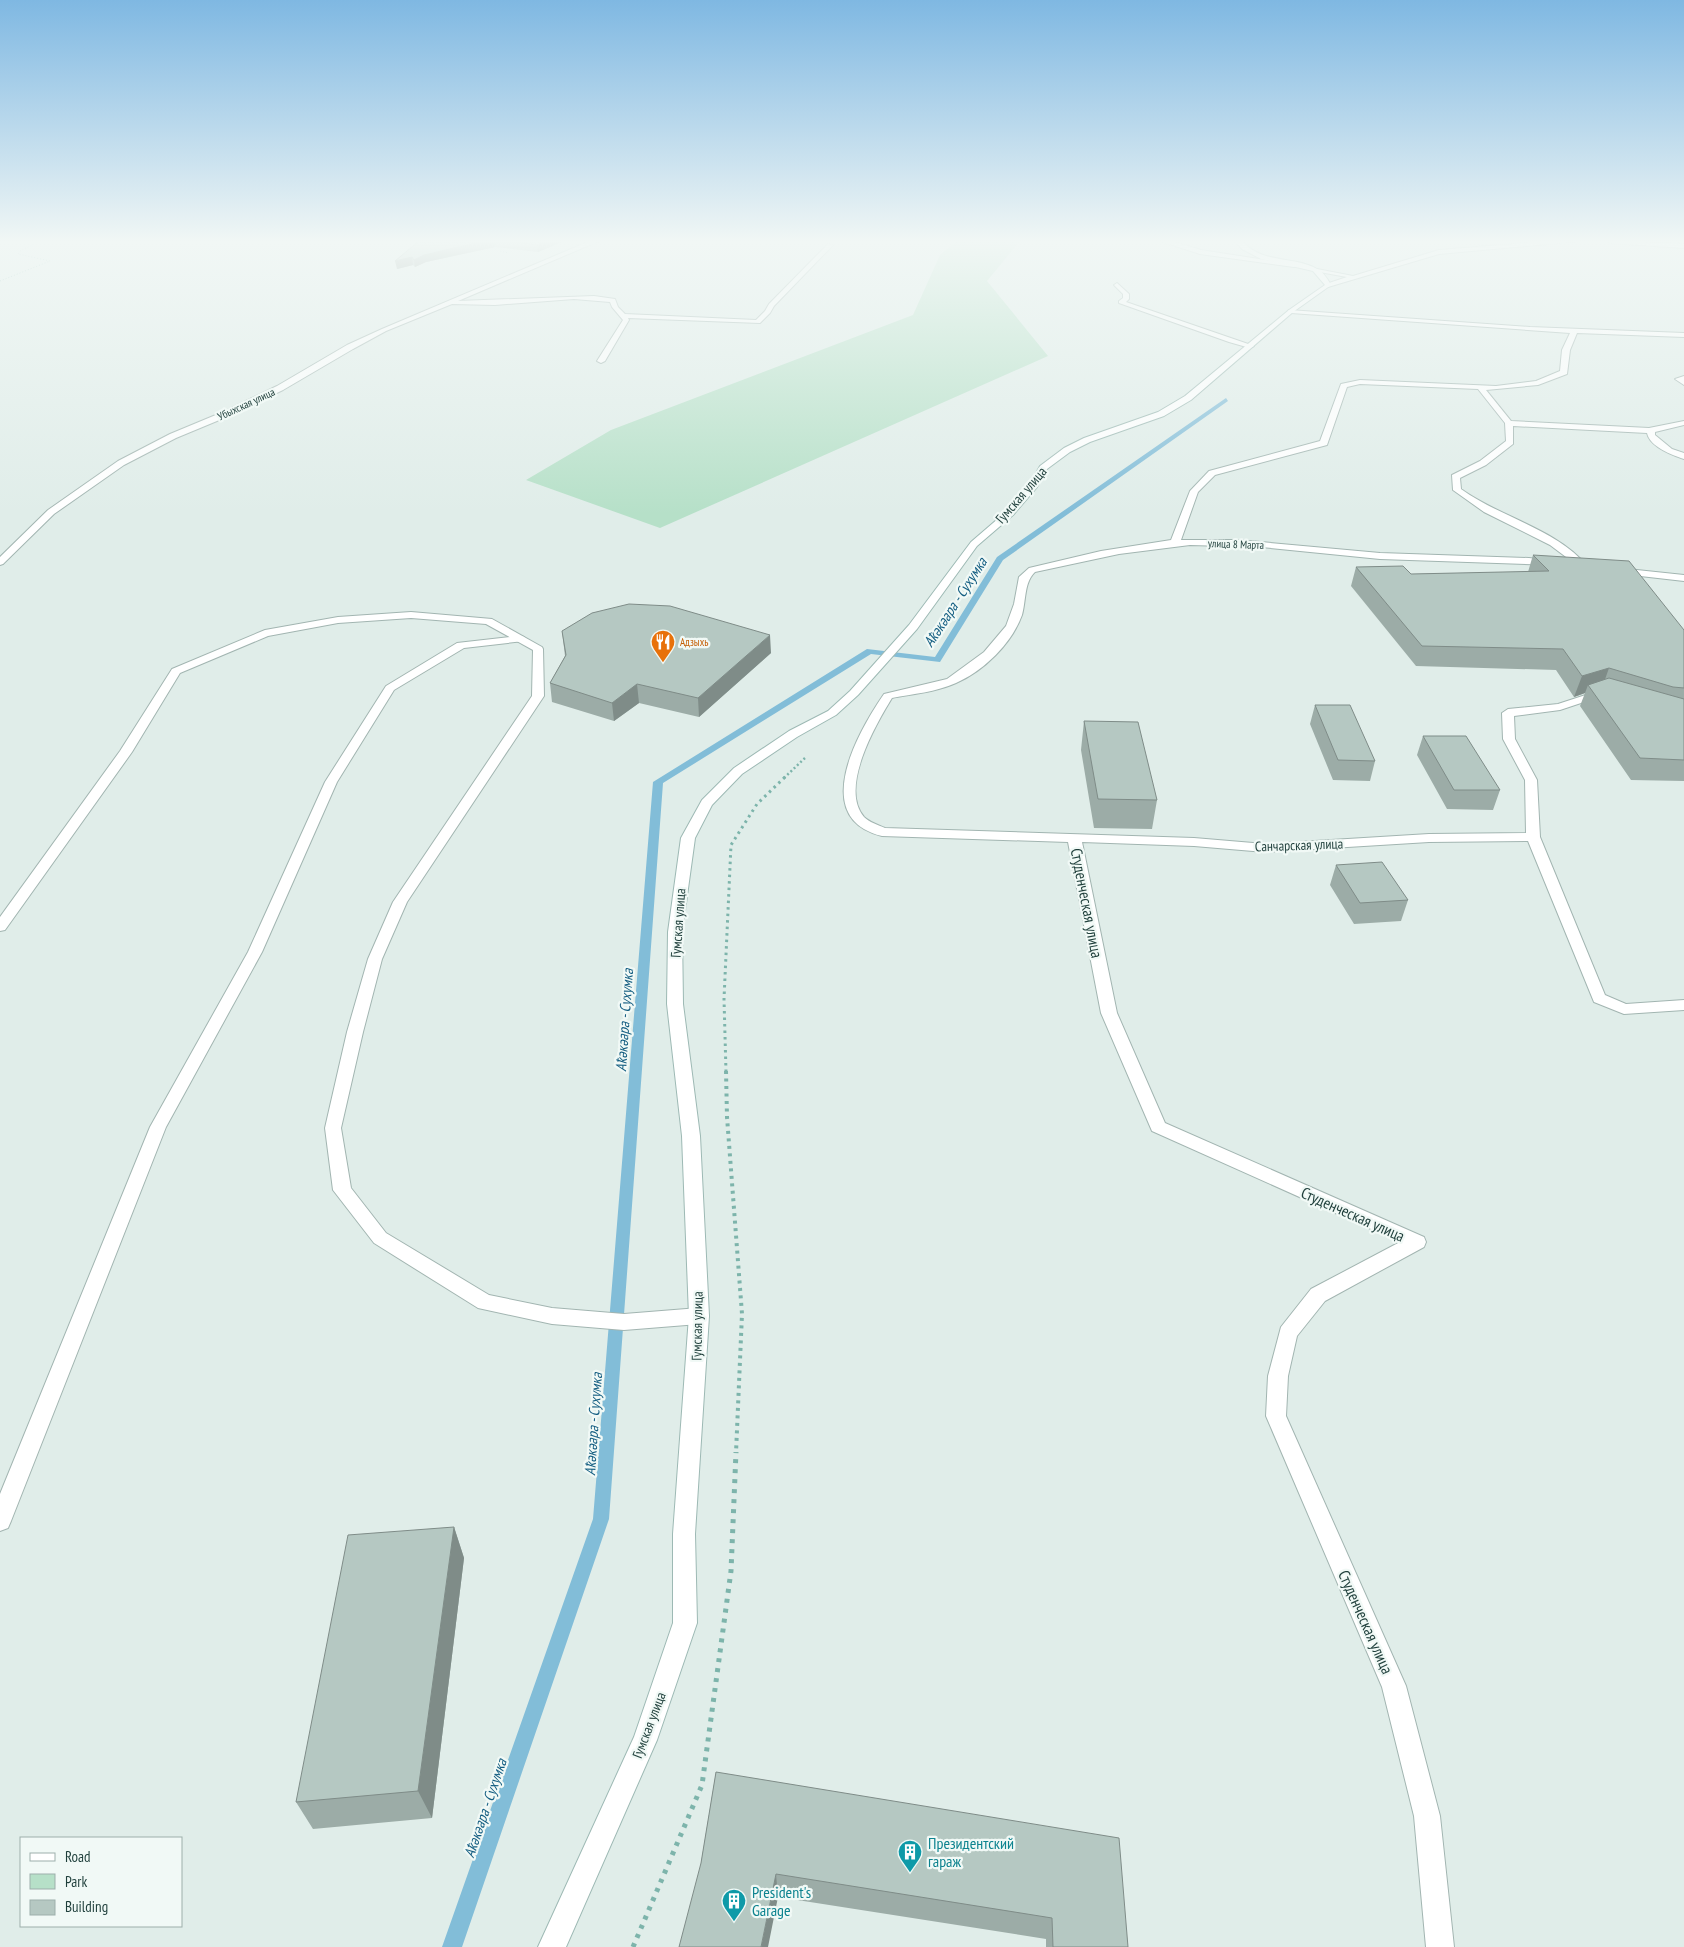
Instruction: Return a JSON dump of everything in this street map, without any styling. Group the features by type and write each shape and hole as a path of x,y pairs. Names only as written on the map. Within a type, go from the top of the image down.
{"street":[{"name":"Убыхская улица","path":"0,562 51,512 121,463 173,436 226,414 280,388 350,347 383,332"},
{"path":"601,362 619,332"},
{"path":"1205,332 1250,346"},
{"name":"Гумская улица","path":"552,1947 645,1740 685,1623 684,1534 699,1316 691,1136 675,1004 676,932 680,883 688,838 707,803 738,771 793,734 832,713 854,693 913,627 974,544 1010,512 1034,485 1043,468 1067,450 1087,440 1161,414 1188,398 1267,332"},
{"path":"1175,543 1194,490 1212,473 1324,443 1344,386 1360,382 1481,388 1518,387 1538,383 1564,372 1566,350 1574,332"},
{"path":"1598,332 1684,335"},
{"path":"1684,378 1679,379 1684,383"},
{"path":"1481,388 1509,423 1651,431 1656,428 1684,423"},
{"name":"улица 8 Марта","path":"871,723 888,696 952,680 970,670 996,650 1012,626 1022,601 1024,577 1032,570 1048,565 1175,543 1254,544 1380,556 1480,558 1587,567 1564,549 1457,490 1455,477 1483,463 1510,442 1509,423"},
{"path":"1651,431 1651,436 1658,444 1669,451 1684,456"},
{"path":"1610,570 1684,578"},
{"path":"0,927 126,752 176,671 266,633 338,620 411,615 488,621 538,649 538,696 400,902 375,959 355,1032 333,1128 342,1190 380,1238 485,1302 552,1316 624,1322 699,1316"},
{"path":"0,1521 158,1127 255,952 331,782 390,688 461,645 520,639"},
{"path":"1610,696 1601,693 1560,706 1508,713 1509,740 1531,780 1533,837 1599,998 1624,1009 1684,1005"},
{"name":"Санчарская улица","path":"871,723 853,767 849,798 858,819 882,832 1194,842 1264,848 1429,838 1533,837"},
{"name":"Студенческая улица","path":"1074,838 1109,1013 1158,1128 1417,1242 1318,1295 1288,1333 1278,1376 1276,1416 1394,1686 1427,1816 1440,1947"}],"path":[{"path":"633,1947 702,1785 731,1571 742,1314 727,1117 724,999 731,845 756,804 811,752"}],"green space":[{"path":"869,332 1028,332 1048,356 660,528 526,480 611,430"}],"building":[{"path":"1533,555 1629,561 1684,630 1684,688 1673,687 1609,668 1582,676 1563,649 1422,646 1356,567 1403,566 1411,574 1549,571"},
{"name":"Адзыхь","path":"629,604 670,606 770,635 698,698 637,684 612,703 550,683 566,655 562,631 592,613"},
{"path":"1609,678 1684,699 1684,760 1640,758 1588,685"},
{"path":"1315,705 1350,705 1375,761 1338,760"},
{"path":"1084,721 1138,722 1157,800 1098,799"},
{"path":"1423,736 1466,736 1500,790 1454,790"},
{"path":"1382,862 1408,900 1360,903 1336,865"},
{"path":"454,1527 418,1791 296,1802 348,1535"},
{"name":"Президентский гараж","path":"716,1772 1119,1838 1128,1947 1053,1947 1052,1918 776,1874 761,1947 679,1947 701,1863"}],"waterway":[{"name":"Аҟәкәара - Сухумка","path":"452,1947 601,1519 658,782 870,651 937,660 1000,559 1226,400"}],"place":[{"name":"Адзыхь","path":"663,663"},
{"name":"Президентский гараж","path":"910,1873"},
{"name":"President's Garage","path":"734,1922"}]}
